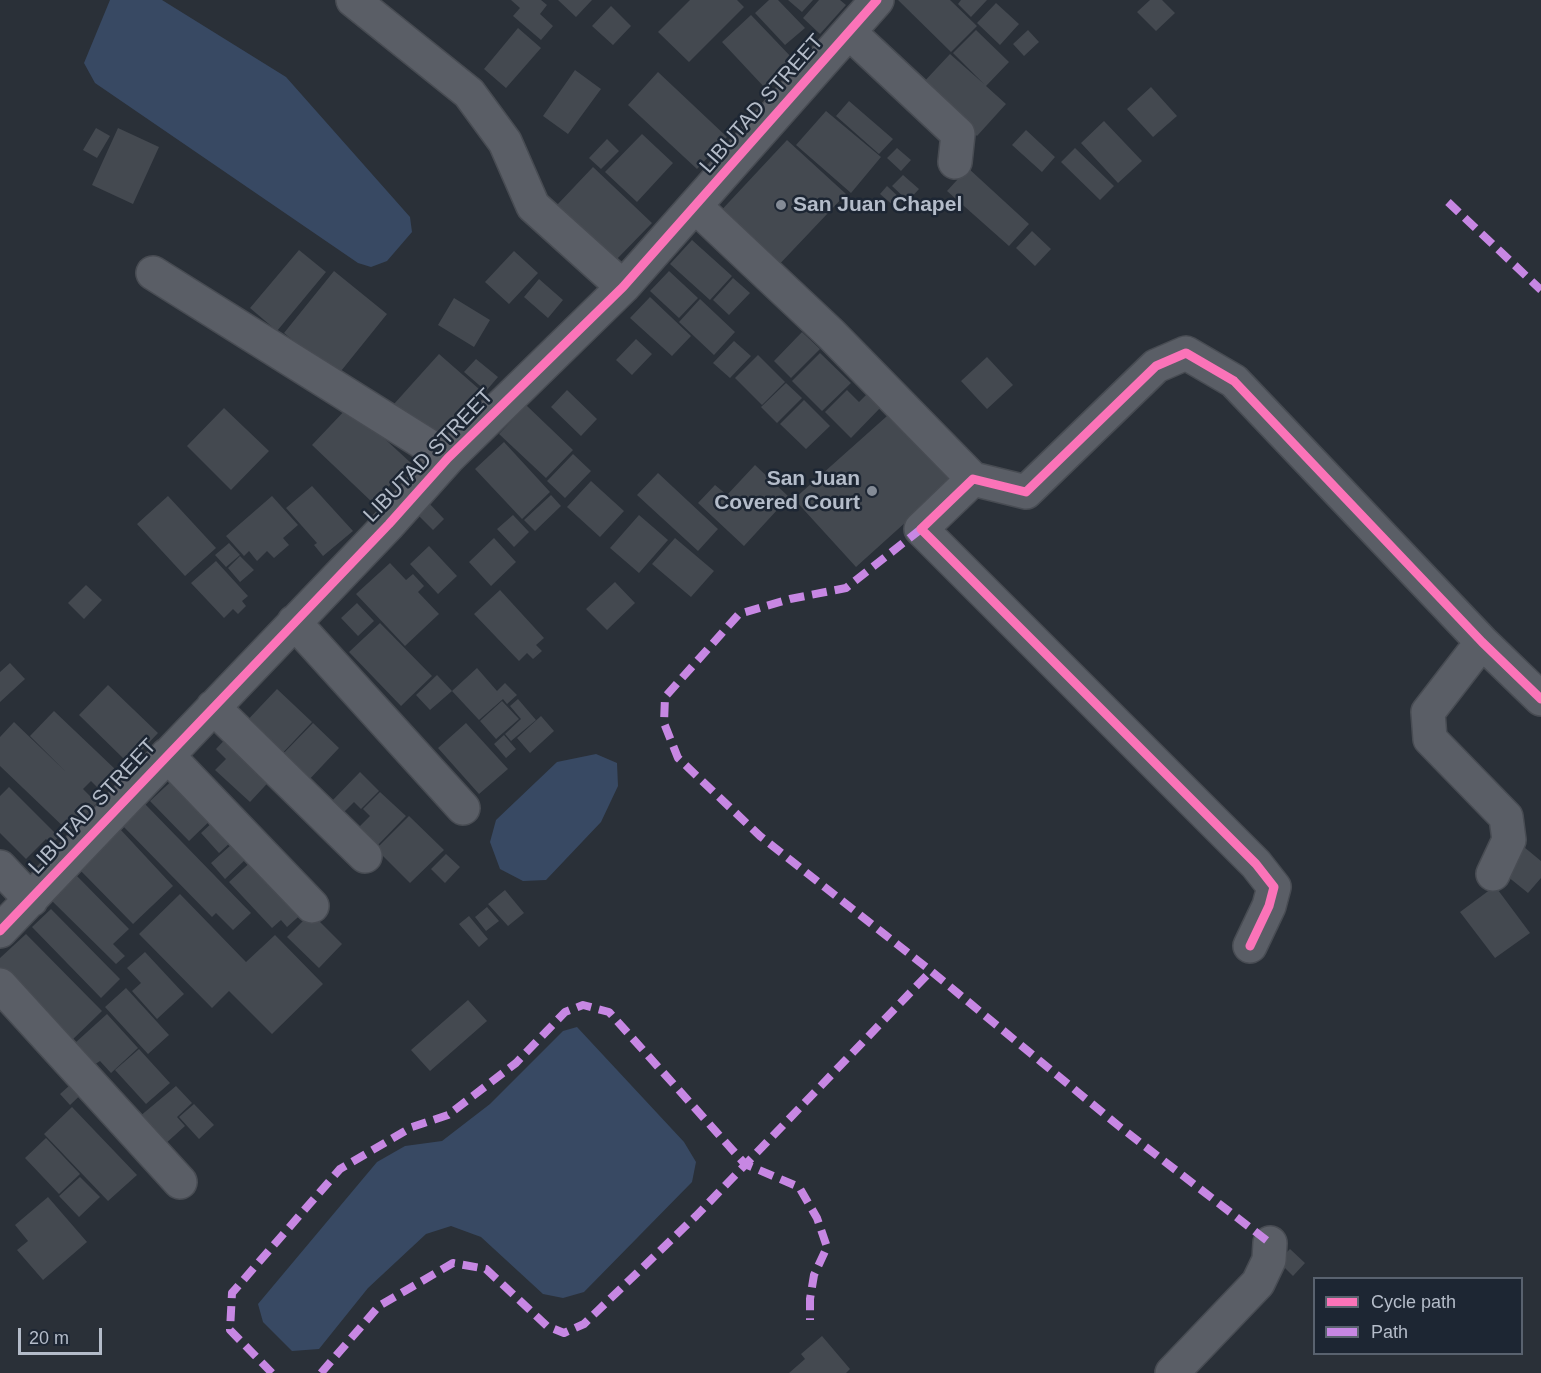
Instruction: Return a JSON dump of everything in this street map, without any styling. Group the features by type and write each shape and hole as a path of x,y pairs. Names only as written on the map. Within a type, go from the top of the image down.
{"street":[{"path":"353,0 469,93 505,142 533,206 623,287"},
{"name":"LIBUTAD STREET","path":"0,931 448,458 623,287 878,0"},
{"path":"849,32 958,134 955,162"},
{"path":"696,207 831,334 973,478 1026,492 1156,366 1186,353 1234,381 1482,642 1541,699"},
{"path":"153,273 448,458"},
{"path":"973,478 921,529 1256,864 1274,887 1269,906 1250,946"},
{"path":"294,622 463,808"},
{"path":"1482,642 1428,712 1430,739 1506,817 1509,840 1493,874"},
{"path":"213,707 365,856"},
{"path":"167,755 312,906"},
{"path":"0,867 31,900"},
{"path":"0,985 180,1182"},
{"path":"1172,1373 1257,1282 1269,1260 1270,1243"}],"water":[{"path":"110,0 162,0 286,77 410,217 412,232 387,261 371,267 358,263 95,83 84,63"},
{"path":"596,754 617,763 618,786 601,822 546,880 523,881 500,869 490,842 496,820 557,762"},
{"path":"577,1027 684,1142 696,1162 692,1182 584,1292 563,1298 543,1294 481,1237 451,1226 426,1234 368,1288 319,1349 292,1351 263,1322 258,1304 377,1162 405,1146 442,1141 490,1104 563,1031"}],"building":[{"path":"511,0 541,0 547,5 540,14 553,26 541,40 513,16 520,8"},
{"path":"558,0 592,0 576,17"},
{"path":"690,0 737,0 744,7 689,62 658,32"},
{"path":"769,0 778,0 805,28 785,45 755,13"},
{"path":"788,0 813,0 802,12"},
{"path":"819,0 840,0 846,5 820,34 803,18"},
{"path":"898,0 950,0 977,26 951,52"},
{"path":"961,0 987,0 971,17 958,4"},
{"path":"1150,0 1162,0 1175,13 1156,31 1137,12"},
{"path":"996,3 1019,24 1000,45 977,23"},
{"path":"611,6 631,26 613,45 592,26"},
{"path":"751,15 794,60 765,88 722,42"},
{"path":"518,28 541,48 506,88 484,69"},
{"path":"976,30 1009,62 986,86 1006,104 977,136 921,85 950,54 984,84 953,53"},
{"path":"1028,30 1039,42 1024,56 1013,44"},
{"path":"575,70 601,89 568,134 543,116"},
{"path":"658,72 727,137 697,169 628,105"},
{"path":"1151,87 1177,116 1153,137 1127,109"},
{"path":"849,101 893,139 879,154 836,116"},
{"path":"826,111 881,157 851,193 796,145"},
{"path":"1104,121 1142,161 1118,183 1081,143"},
{"path":"96,128 110,136 97,158 83,150"},
{"path":"118,128 159,147 133,204 92,185"},
{"path":"1026,130 1055,157 1042,172 1012,145"},
{"path":"642,134 673,163 637,202 605,172"},
{"path":"607,139 619,151 601,169 589,158"},
{"name":"San Juan Chapel","path":"787,140 846,194 774,270 716,216"},
{"path":"897,148 911,160 901,171 887,158"},
{"path":"1075,148 1114,186 1100,200 1061,162"},
{"path":"593,167 652,223 616,260 557,205"},
{"path":"968,168 1029,224 1009,246 947,191"},
{"path":"903,175 919,189 908,201 892,186"},
{"path":"887,186 902,200 895,207 880,194"},
{"path":"1032,231 1051,249 1035,266 1016,248"},
{"path":"692,240 732,276 710,300 670,264"},
{"path":"299,250 326,272 277,331 250,308"},
{"path":"514,251 538,273 509,304 485,282"},
{"path":"334,271 387,314 337,376 284,333"},
{"path":"669,271 698,298 679,318 650,291"},
{"path":"733,278 750,293 729,315 713,300"},
{"path":"539,279 563,300 548,318 524,297"},
{"path":"650,297 691,336 672,356 630,318"},
{"path":"454,298 490,320 474,347 438,325"},
{"path":"700,299 735,332 714,355 679,322"},
{"path":"802,332 820,349 791,378 774,361"},
{"path":"636,339 652,354 632,375 616,360"},
{"path":"734,341 751,356 730,378 713,363"},
{"path":"820,353 851,383 822,411 792,381"},
{"path":"439,354 479,389 434,439 394,404"},
{"path":"758,355 785,382 762,405 735,378"},
{"path":"987,357 1013,385 987,409 961,381"},
{"path":"476,359 498,377 486,391 464,372"},
{"path":"786,383 802,398 777,423 761,407"},
{"path":"567,390 597,419 581,436 551,407"},
{"path":"847,390 859,402 869,392 883,405 851,438 825,412"},
{"path":"804,400 830,426 806,449 780,424"},
{"path":"526,405 573,450 546,478 499,434"},
{"path":"349,406 411,463 373,503 312,445"},
{"path":"224,408 269,451 231,490 187,446"},
{"name":"San Juan Covered Court","path":"896,408 958,475 856,567 794,499"},
{"path":"504,442 550,492 522,519 475,469"},
{"path":"573,454 591,471 565,498 547,481"},
{"path":"755,465 789,497 744,546 698,503 715,485 727,495"},
{"path":"658,473 718,529 698,551 637,495"},
{"path":"591,481 624,511 600,537 567,507"},
{"path":"312,486 353,531 323,556 314,545 317,543 286,508"},
{"path":"551,495 561,506 535,531 524,520"},
{"path":"168,496 216,548 185,576 137,524"},
{"path":"272,496 298,525 283,538 289,545 274,558 267,551 257,561 249,551 244,556 226,536"},
{"path":"428,502 444,519 433,530 416,513"},
{"path":"513,515 529,532 514,547 497,529"},
{"path":"639,515 668,540 639,573 610,548"},
{"path":"494,538 516,562 491,586 469,562"},
{"path":"675,538 714,571 691,597 652,564"},
{"path":"229,543 240,555 226,567 215,555"},
{"path":"429,546 457,576 438,594 410,564"},
{"path":"240,556 254,570 240,582 228,568"},
{"path":"216,561 248,596 242,601 246,606 238,614 233,609 224,618 191,583"},
{"path":"390,563 406,580 413,574 424,586 418,592 439,614 405,646 356,594"},
{"path":"615,582 635,603 607,630 586,609"},
{"path":"86,585 102,600 84,619 68,603"},
{"path":"500,590 544,638 536,645 542,651 533,659 527,653 519,661 474,614"},
{"path":"357,603 374,621 358,636 341,618"},
{"path":"380,623 432,676 401,706 349,652"},
{"path":"10,663 25,679 0,702 0,672"},
{"path":"477,668 497,691 505,683 517,695 507,704 503,699 479,720 452,691"},
{"path":"437,675 452,691 430,710 416,695"},
{"path":"108,685 158,733 141,751 138,749 126,761 79,715"},
{"path":"277,689 312,722 276,760 241,727"},
{"path":"518,699 536,720 511,741 505,734 521,719 510,706"},
{"path":"502,701 519,719 496,739 480,721"},
{"path":"54,711 116,770 98,788 91,781 83,789 97,803 69,832 0,766 0,737 14,722 65,771 30,736"},
{"path":"541,716 554,731 530,753 517,738"},
{"path":"313,723 339,748 306,783 279,758"},
{"path":"466,723 508,769 479,794 438,748"},
{"path":"232,732 277,773 250,802 215,770 226,759 216,749"},
{"path":"504,735 516,749 506,758 494,744"},
{"path":"360,772 379,791 361,809 354,802 343,813 331,802"},
{"path":"180,773 219,812 189,841 150,801"},
{"path":"9,787 59,837 51,844 46,839 26,859 0,833 0,796"},
{"path":"380,792 406,816 375,848 356,830 370,816 363,809"},
{"path":"145,804 251,913 233,930 216,913 212,917 122,825"},
{"path":"409,816 444,850 410,883 376,849"},
{"path":"215,820 233,840 219,853 201,833"},
{"path":"120,829 173,886 133,924 79,869"},
{"path":"231,845 245,860 225,879 211,863"},
{"path":"1524,847 1541,861 1541,878 1528,893 1502,872"},
{"path":"446,854 460,867 445,883 431,869"},
{"path":"256,857 306,910 287,927 281,920 272,928 229,882"},
{"path":"75,874 129,929 113,944 125,956 116,964 50,899"},
{"path":"1495,886 1530,933 1495,958 1460,912"},
{"path":"505,890 524,913 508,926 488,904"},
{"path":"180,894 246,962 275,935 323,984 272,1034 229,991 212,1008 139,934"},
{"path":"487,907 499,921 486,931 475,917"},
{"path":"51,909 120,979 101,998 32,927"},
{"path":"311,913 342,944 319,968 287,937"},
{"path":"469,916 488,939 479,947 459,924"},
{"path":"26,934 102,1011 69,1043 0,973 0,958"},
{"path":"145,952 184,994 157,1019 132,991 141,983 127,968"},
{"path":"126,988 169,1035 148,1054 105,1007"},
{"path":"468,1000 487,1021 430,1071 411,1050"},
{"path":"107,1014 138,1048 111,1073 100,1061 94,1065 75,1043"},
{"path":"139,1049 170,1083 146,1104 115,1070"},
{"path":"79,1077 89,1087 70,1105 60,1094"},
{"path":"176,1086 192,1103 177,1117 185,1126 164,1145 139,1117"},
{"path":"194,1104 214,1125 199,1139 179,1117"},
{"path":"72,1107 137,1175 108,1201 44,1134"},
{"path":"46,1138 80,1174 59,1194 25,1158"},
{"path":"80,1177 100,1197 79,1217 59,1196"},
{"path":"48,1197 87,1242 43,1280 17,1250 28,1241 15,1225"},
{"path":"1290,1249 1305,1263 1293,1276 1278,1261"},
{"path":"822,1336 850,1369 846,1373 789,1373 805,1359 801,1354"}],"marked path":[{"path":"1448,202 1541,290"},
{"path":"921,529 846,588 790,599 739,614 665,697 664,723 678,758 760,836 931,971 1120,1127 1270,1243"},
{"path":"321,1373 379,1306 453,1263 486,1269 547,1326 564,1333 584,1324 696,1216 931,971"},
{"path":"272,1373 230,1330 232,1293 340,1169 412,1127 448,1115 516,1063 565,1012 583,1005 609,1012 745,1164 799,1187 817,1218 827,1247 814,1275 810,1299 810,1320"}],"cycle path":[{"path":"0,931 389,524 448,458 623,287 877,0"},
{"path":"1250,946 1269,906 1274,887 1256,864 921,529 973,479 1026,492 1156,366 1186,353 1234,381 1482,642 1541,699"}],"place":[{"name":"San Juan Chapel","path":"781,205"},
{"name":"San Juan Covered Court","path":"872,491"}]}
